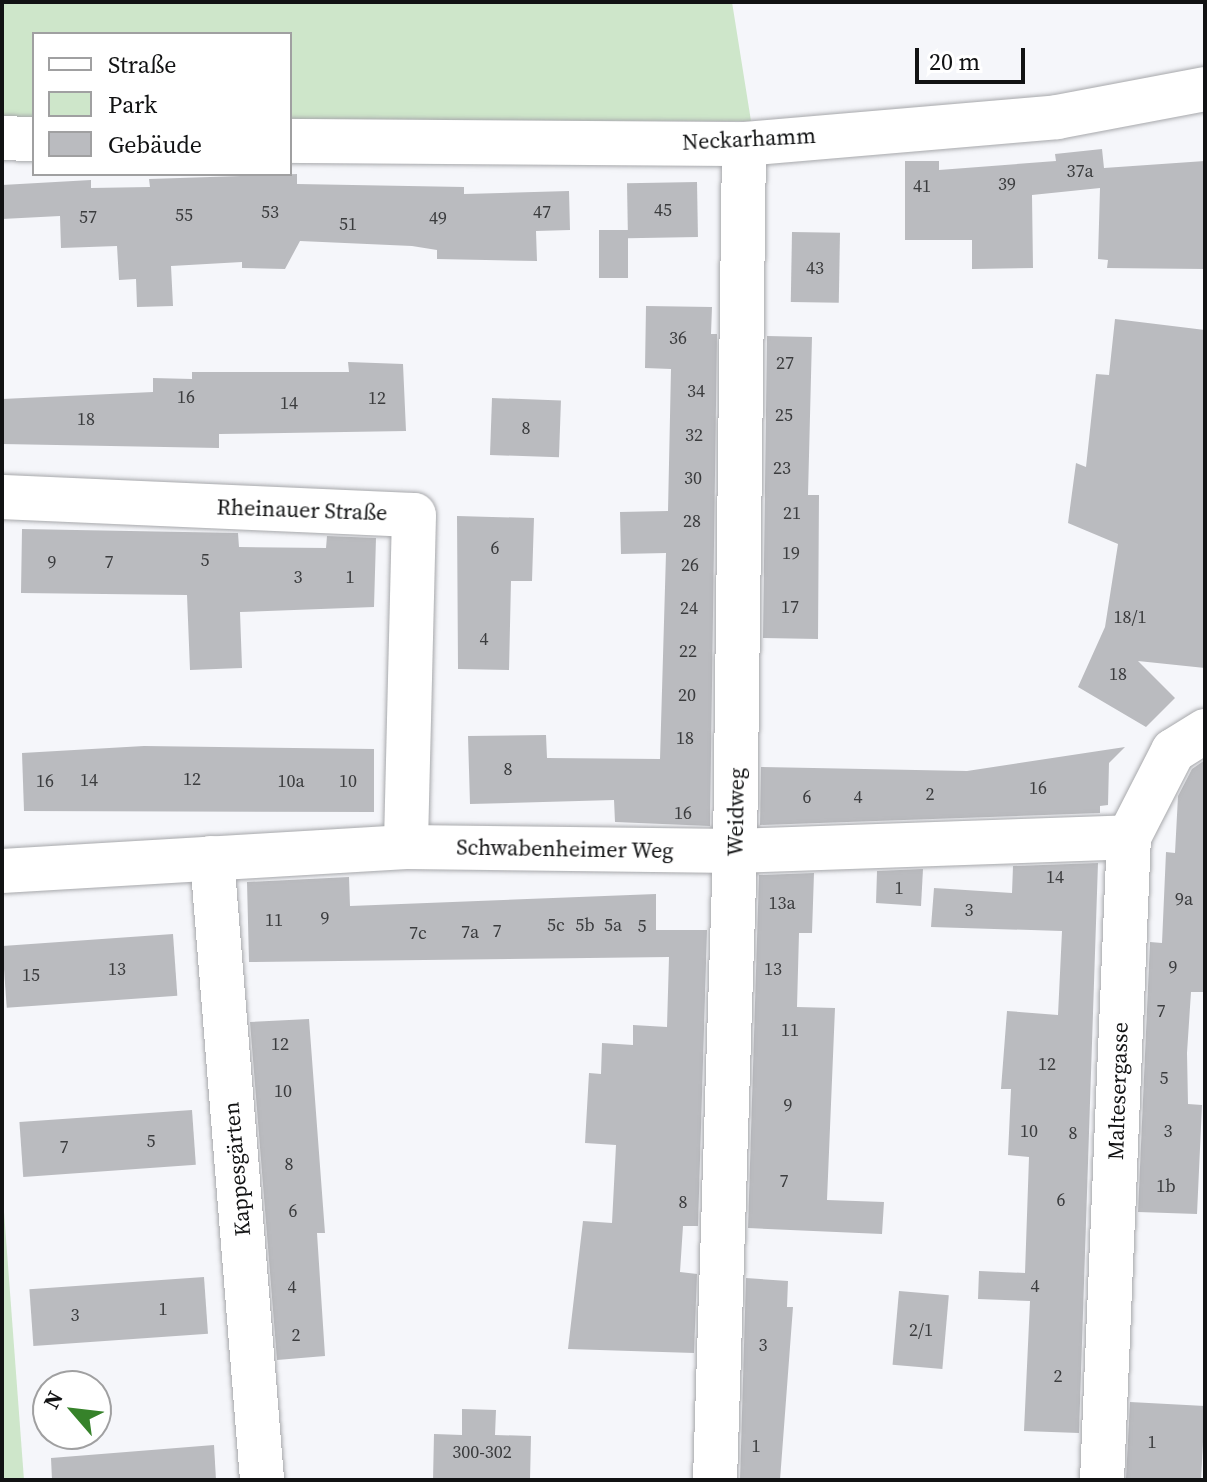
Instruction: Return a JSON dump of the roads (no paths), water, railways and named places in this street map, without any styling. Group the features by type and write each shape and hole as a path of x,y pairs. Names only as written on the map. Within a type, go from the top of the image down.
{"street":[{"name":"Neckarhamm","path":"292,141 744,144 1057,117 1205,89"},
{"path":"2,138 32,139"},
{"name":"Weidweg","path":"715,1480 735,851 744,144"},
{"name":"Rheinauer Straße","path":"2,497 414,515 406,847"},
{"name":"Maltesergasse","path":"1102,1480 1129,837 1173,751 1205,731"},
{"name":"Schwabenheimer Weg","path":"2,871 406,847 735,851 1129,837"},
{"name":"Kappesgärten","path":"212,858 262,1480"}]}
